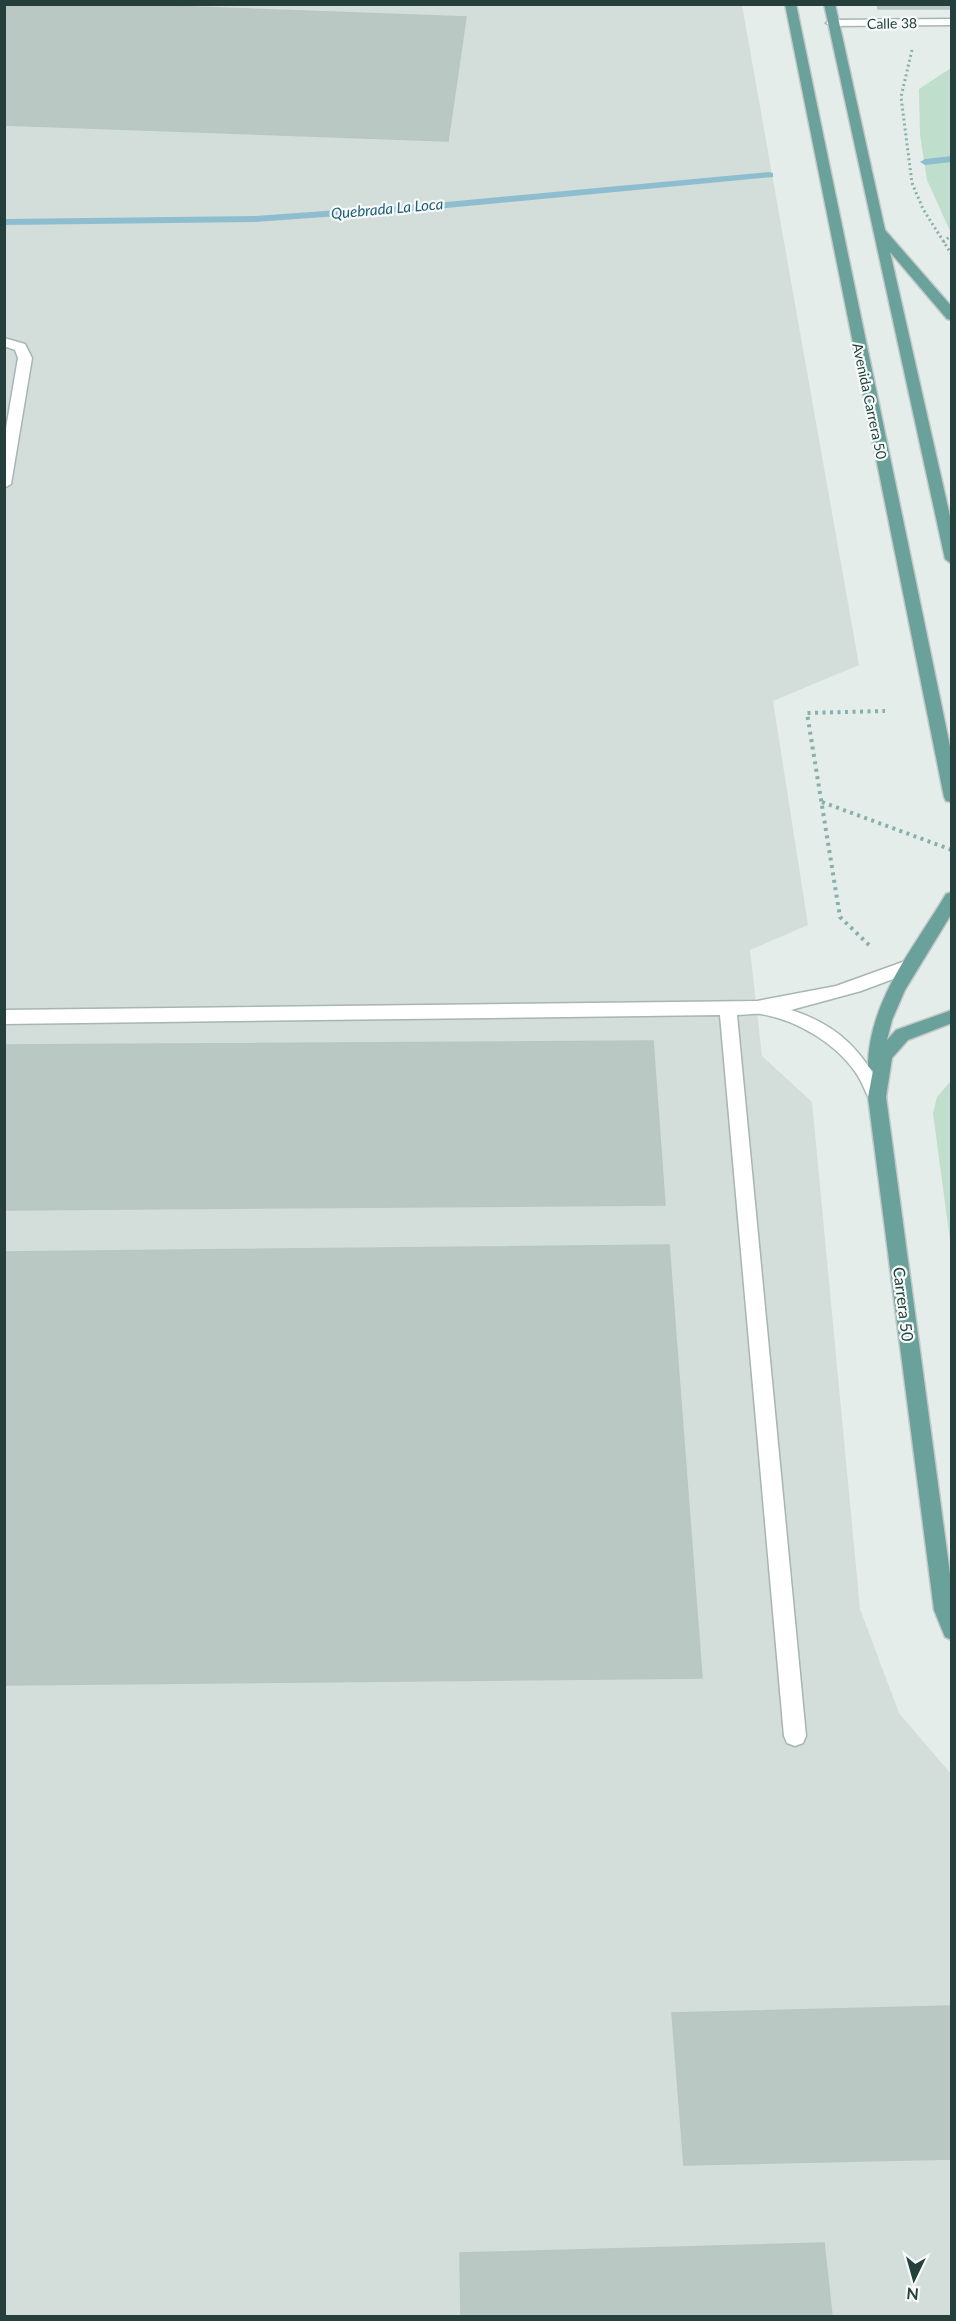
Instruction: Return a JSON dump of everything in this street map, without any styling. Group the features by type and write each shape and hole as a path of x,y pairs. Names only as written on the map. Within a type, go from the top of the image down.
{"main road":[{"name":"Avenida Carrera 50","path":"790,4 951,797"},
{"path":"829,4 951,560"},
{"path":"878,230 951,316"},
{"path":"878,1097 879,1034 883,1019 911,965 951,898"},
{"name":"Carrera 50","path":"951,1016 902,1035 884,1056 878,1097 944,1610 951,1630"},
{"path":"944,1610 951,1644"}],"street":[{"name":"Calle 38","path":"832,22 951,22"},
{"path":"4,342 21,347 25,358 11,406 4,484"},
{"path":"4,1017 757,1008 782,1005 854,989 911,965"},
{"path":"728,1008 795,1736"},
{"path":"757,1008 782,1012 817,1028 848,1051 863,1069 878,1097"}],"path":[{"path":"907,23 912,53 901,96 907,151 916,197 951,255"},
{"path":"943,242 951,235"},
{"path":"869,945 840,917 807,712 885,711"},
{"path":"821,801 951,850"}],"shaded area":[{"path":"5,5 742,5 859,665 773,701 808,925 750,950 762,1056 812,1102 860,1609 899,1713 951,1774 951,2316 5,2316"}],"green space":[{"path":"951,68 951,233 927,180 920,135 919,89"},
{"path":"951,1081 951,1248 933,1113 937,1097"}],"building":[{"path":"4,4 113,4 466,17 448,141 4,125"},
{"path":"877,4 949,4 950,9 878,9"},
{"path":"653,1041 665,1205 4,1210 4,1045"},
{"path":"669,1245 702,1678 4,1685 4,1252"},
{"path":"952,2006 952,2159 684,2165 672,2013"},
{"path":"824,2243 832,2316 461,2316 460,2253"}],"waterway":[{"name":"Quebrada La Loca","path":"925,162 952,159"},
{"name":"Quebrada La Loca","path":"4,222 255,219 436,206 769,175"}]}
